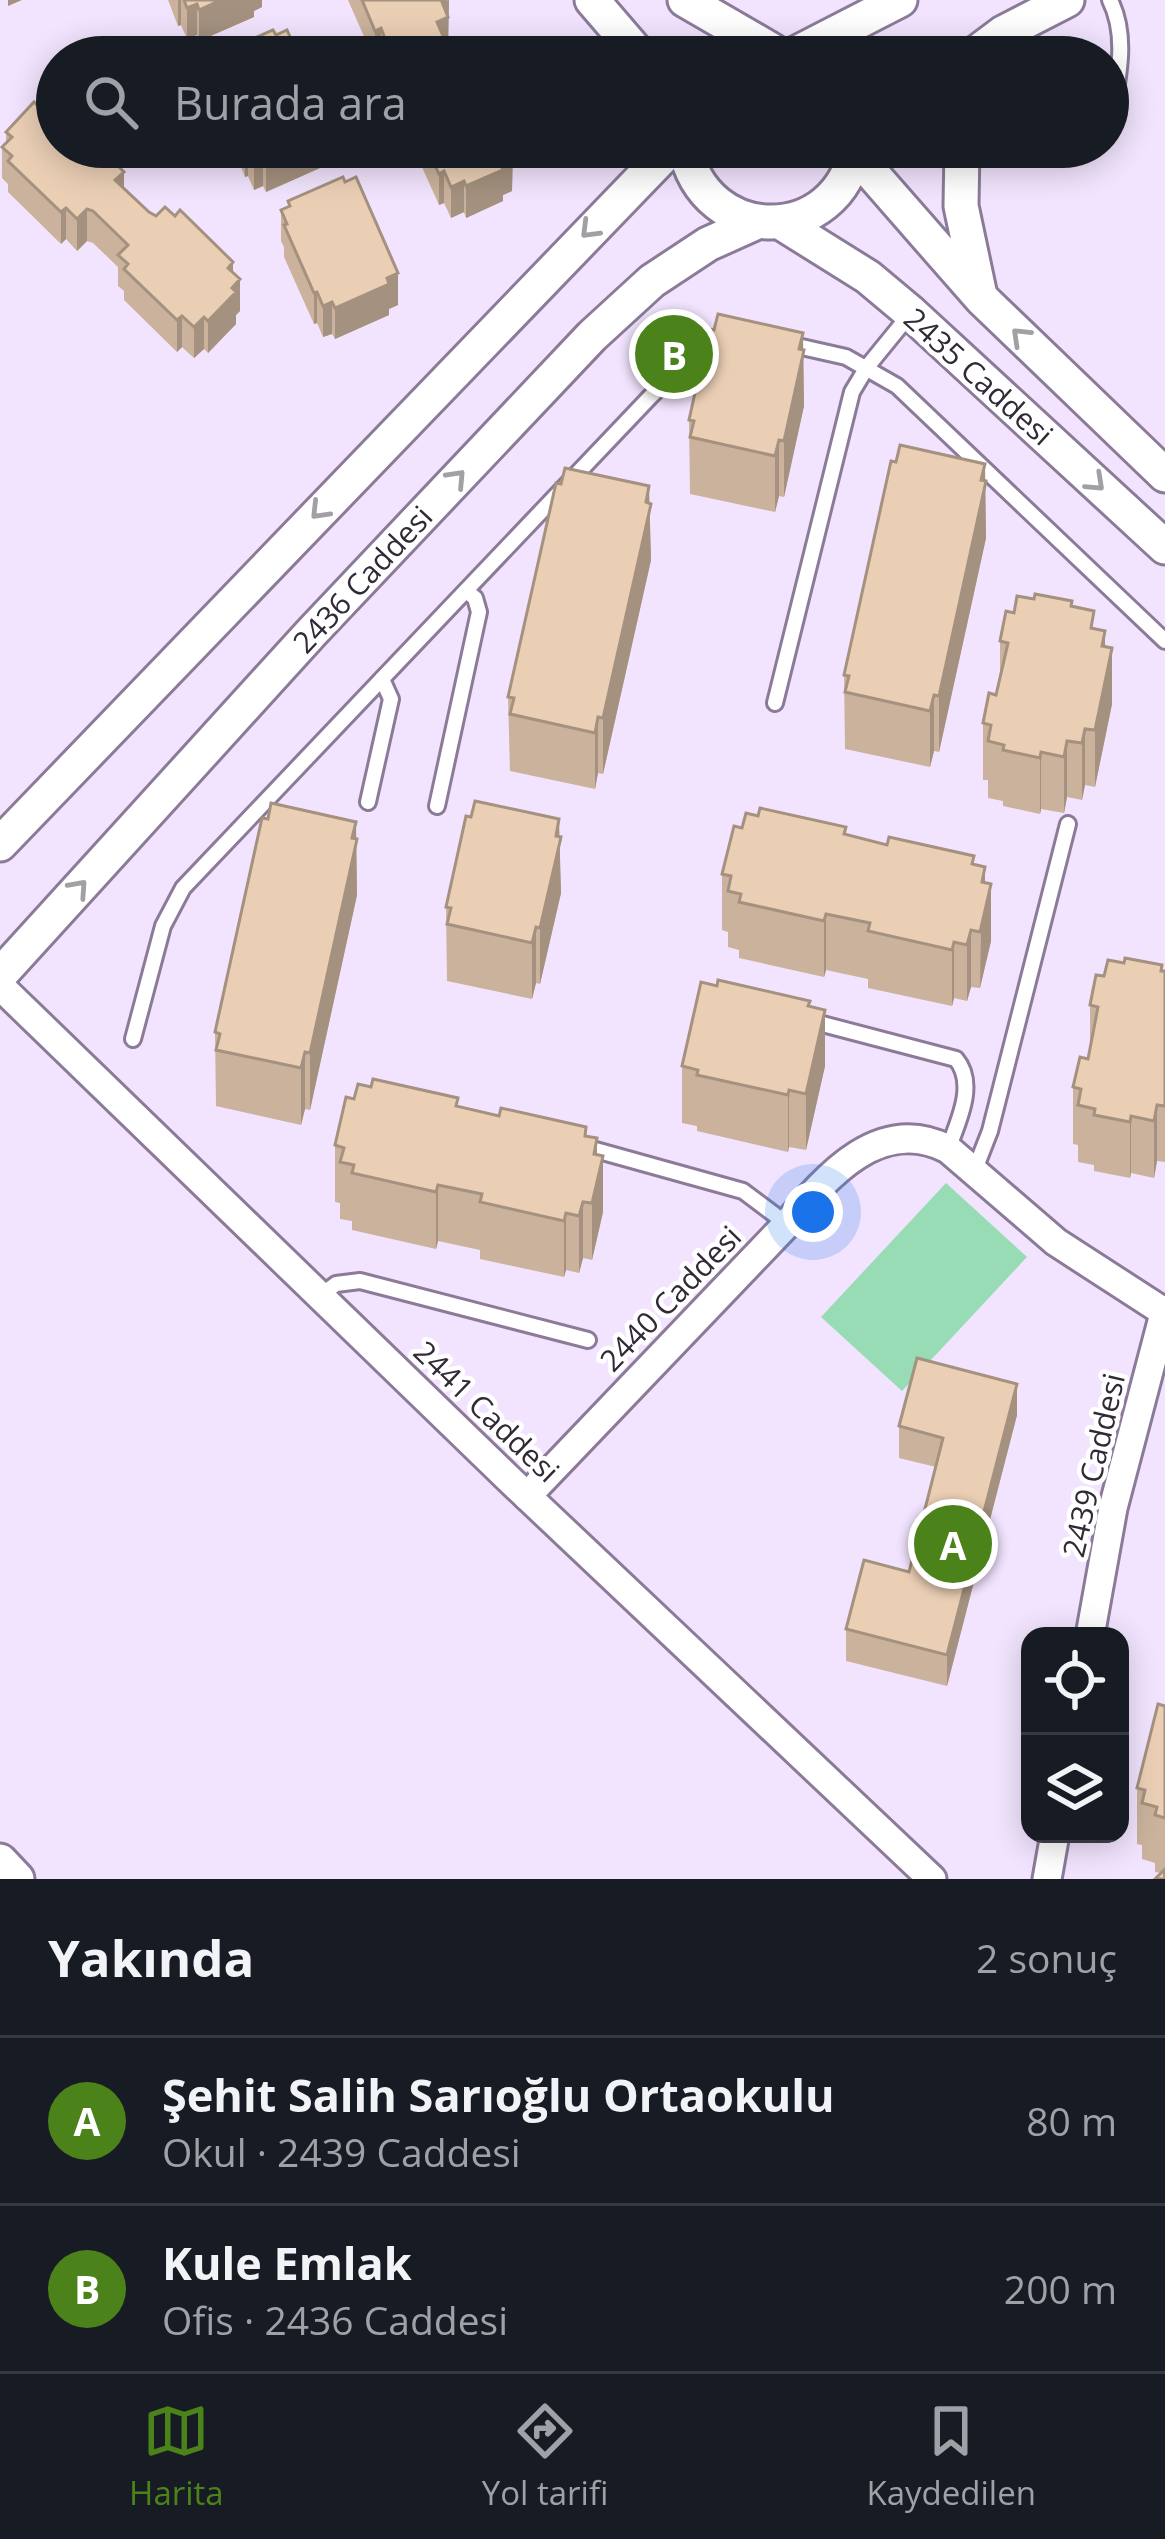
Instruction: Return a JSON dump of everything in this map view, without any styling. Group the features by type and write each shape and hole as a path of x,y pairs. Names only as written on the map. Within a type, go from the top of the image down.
{"street":[{"path":"592,0 623,36"},
{"path":"686,0 755,36"},
{"path":"827,36 900,0"},
{"path":"1010,36 1066,0"},
{"path":"0,844 652,168"},
{"name":"2435 Caddesi","path":"692,168 708,196 735,215 768,222 868,277 1165,548"},
{"name":"2435 Caddesi","path":"768,222 811,213 828,201 849,168"},
{"name":"2435 Caddesi","path":"872,168 981,298 1165,475"},
{"path":"962,168 961,206 981,298"},
{"name":"2436 Caddesi","path":"0,975 312,632 592,336 652,281 708,244 768,222"},
{"name":"2441 Caddesi","path":"0,986 527,1496 932,1879"},
{"name":"2440 Caddesi","path":"527,1496 787,1224 826,1177 868,1148 902,1137 927,1139 947,1149"},
{"path":"947,1149 1056,1242 1164,1311"},
{"name":"2439 Caddesi","path":"1092,1627 1113,1508 1164,1311"},
{"path":"1047,1879 1053,1843"},
{"path":"0,1861 17,1879"}],"lane":[{"path":"1110,0 1119,36"},
{"path":"775,703 852,392 911,313"},
{"path":"766,342 806,345 867,367 898,386 1165,641"},
{"path":"133,1039 163,926 183,888 680,367 712,351 739,345"},
{"path":"437,806 479,612 476,598 466,591"},
{"path":"368,802 391,698 382,680"},
{"path":"974,1172 990,1131 1068,824"},
{"path":"789,1015 956,1059 967,1081 960,1118 947,1149"},
{"path":"562,1141 743,1191 787,1224"},
{"path":"320,1296 336,1284 360,1281 588,1340"}],"green space":[{"path":"946,1183 1027,1257 902,1391 821,1317"}],"building":[{"path":"184,0 221,0 199,10 197,4 187,8"},
{"path":"362,0 446,0 442,2 448,17 437,22 443,36 384,36 381,28 375,31"},
{"path":"287,30 290,36 260,36"},
{"path":"34,102 36,168 120,168 124,172 115,180 149,212 156,216 165,207 175,216 180,210 233,262 228,268 240,279 232,288 236,292 208,321 204,317 194,327 182,316 177,320 124,269 128,264 118,255 128,245 93,211 87,209 77,219 66,208 61,212 8,161 12,156 2,147 12,137 6,132"},
{"path":"436,168 503,170 466,186 464,181 451,187 444,171 439,174"},
{"path":"343,177 345,182 356,177 398,273 387,278 389,284 335,308 332,302 323,306 314,293 281,210 290,206 288,201"},
{"path":"718,314 803,333 799,349 804,350 784,441 779,440 775,456 690,437 694,421 689,420 709,329 714,330"},
{"path":"900,445 985,464 981,480 986,481 939,696 934,695 930,711 845,692 849,676 844,675 891,461 896,462"},
{"path":"565,468 649,486 646,502 651,504 603,718 598,717 595,733 510,714 514,698 508,697 556,483 561,484"},
{"path":"1035,594 1094,611 1091,628 1105,631 1102,646 1112,648 1095,730 1085,729 1082,743 1067,741 1064,757 1041,752 1040,758 1003,750 1004,745 988,741 991,725 983,723 989,693 996,695 1008,643 1000,641 1006,611 1014,613 1017,596 1034,599"},
{"path":"475,801 559,819 556,836 561,837 540,928 536,927 532,943 447,924 451,908 446,907 466,816 471,817"},
{"path":"271,803 356,822 352,838 357,839 310,1053 305,1052 301,1068 216,1050 220,1034 215,1032 262,818 268,819"},
{"path":"760,808 846,827 844,834 887,845 889,837 974,856 972,864 985,867 982,882 991,884 980,932 971,930 967,945 954,942 952,950 868,931 870,923 826,914 824,921 739,902 741,894 728,891 731,876 722,874 734,826 742,828 746,813 758,816"},
{"path":"1125,958 1162,965 1165,971 1165,1106 1157,1105 1154,1121 1094,1115 1095,1109 1078,1105 1081,1089 1073,1087 1080,1057 1088,1059 1098,1007 1090,1005 1096,975 1104,976 1108,960 1124,963"},
{"path":"718,980 810,1001 808,1006 825,1010 806,1094 789,1090 788,1095 697,1075 698,1070 682,1066 701,982 717,986"},
{"path":"373,1079 458,1098 456,1106 499,1116 501,1108 586,1127 585,1136 597,1138 594,1154 603,1156 592,1203 583,1202 579,1216 566,1213 564,1221 480,1202 482,1194 438,1185 436,1192 352,1173 354,1165 340,1162 344,1148 335,1145 346,1097 354,1099 358,1084 371,1087"},
{"path":"917,1358 1017,1384 947,1655 846,1629 864,1560 909,1572 943,1438 899,1426"},
{"path":"1158,1704 1165,1706 1165,1818 1155,1815 1157,1807 1142,1803 1145,1790 1137,1788"}],"place":[{"name":"Kule Emlak","path":"674,354"},
{"name":"Şehit Salih Sarıoğlu Ortaokulu","path":"953,1544"}]}
